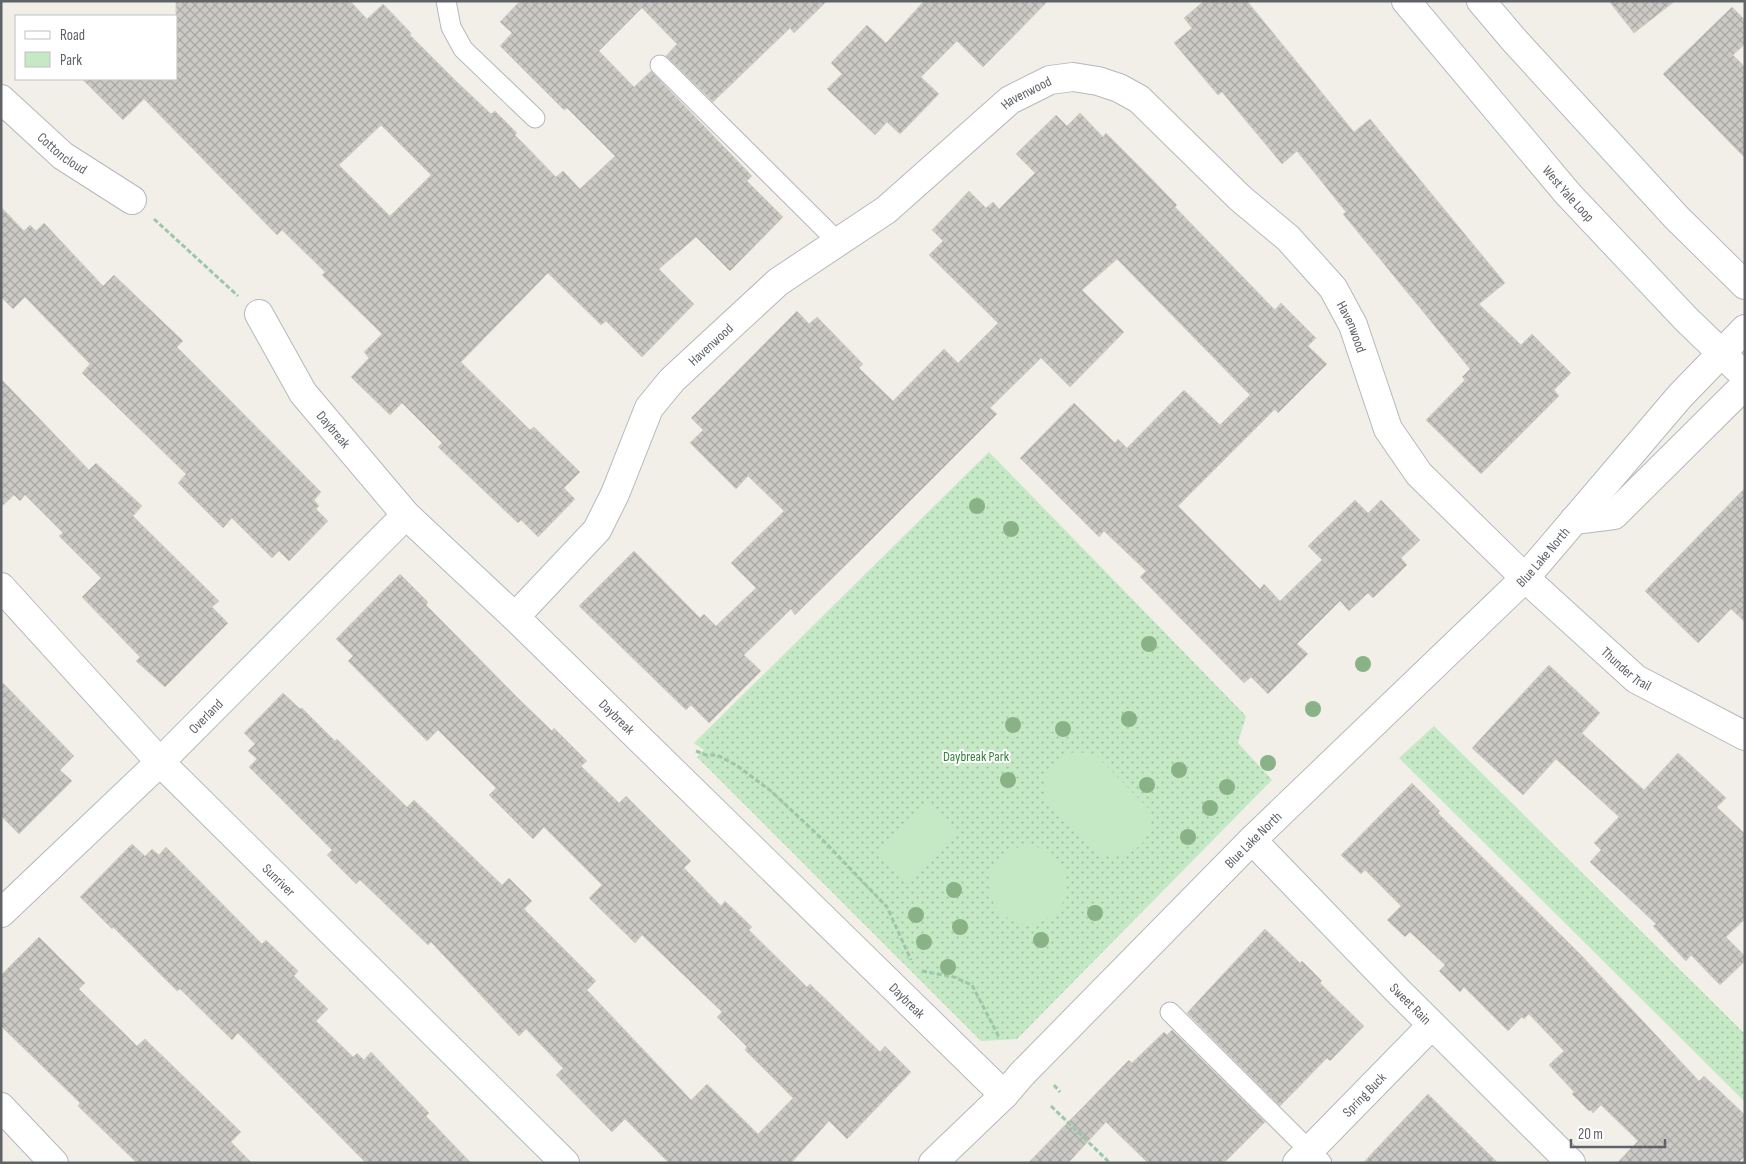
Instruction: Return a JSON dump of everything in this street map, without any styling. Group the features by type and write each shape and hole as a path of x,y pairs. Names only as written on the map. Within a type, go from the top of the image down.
{"street":[{"name":"West Yale Loop","path":"1406,1 1568,194 1745,376"},
{"path":"1481,1 1514,40 1676,217 1745,285"},
{"name":"Havenwood","path":"515,616 597,530 615,494 649,408 672,380 778,282 839,243 905,194 1010,100 1050,80 1081,78 1120,88 1139,99 1240,198 1288,238 1333,288 1353,325 1388,429 1419,474 1525,578"},
{"name":"Cottoncloud","path":"1,99 63,156 132,200"},
{"name":"Daybreak","path":"259,314 303,392 406,515 515,616 1004,1095"},
{"name":"Blue Lake North","path":"933,1163 1004,1095 1022,1074 1252,840 1525,578 1680,396 1745,329"},
{"name":"Blue Lake North","path":"1574,520 1614,516 1745,385"},
{"name":"Overland","path":"1,913 160,762 406,515"},
{"name":"Thunder Trail","path":"1525,578 1636,679 1745,736"},
{"name":"Sunriver","path":"1,587 160,762 565,1163"},
{"name":"Sweet Rain","path":"1252,840 1432,1025 1571,1163"},
{"name":"Spring Buck","path":"1309,1158 1432,1025"},
{"path":"1,1107 54,1163"}],"lane":[{"path":"446,1 451,27 463,49 535,118"},
{"path":"660,65 839,243"},
{"path":"1170,1012 1309,1158"}],"path":[{"path":"132,200 259,314"},
{"path":"696,751 706,755 717,755 736,765 772,791 820,836 887,907 913,964"},
{"path":"918,968 924,972 954,976 972,986 1000,1037"},
{"path":"1053,1085 1060,1092"},
{"path":"1051,1106 1110,1163"}],"green space":[{"name":"Daybreak Park","path":"989,452 1246,716 1238,743 1272,780 1017,1039 981,1041 697,757 704,750 694,743"},
{"path":"1434,726 1745,1034 1745,1102 1399,758"},
{"path":"1075,752 1095,754 1150,810 1150,826 1147,836 1137,848 1117,856 1101,854 1060,818 1050,806 1045,789 1049,773 1059,760"},
{"path":"927,802 957,832 907,883 877,853"},
{"path":"1020,846 1036,846 1050,852 1061,863 1067,877 1067,893 1061,907 1050,918 1036,924 1020,924 1006,918 995,907 989,893 989,877 995,863 1006,852"}],"building":[{"path":"176,1 350,1 367,19 383,4 411,33 410,35 457,82 491,114 495,111 517,133 515,135 556,177 563,171 580,189 615,156 567,108 564,110 500,46 512,33 500,22 520,1 827,1 794,33 790,28 713,102 666,56 677,44 642,8 599,51 634,87 651,71 752,176 747,181 783,217 730,271 696,237 659,269 694,304 642,357 606,321 601,325 548,273 461,362 530,430 534,427 580,472 564,488 575,499 538,537 521,520 518,523 438,447 442,443 402,403 390,415 351,377 369,358 364,352 382,334 322,275 325,272 282,230 277,235 144,99 123,120 83,80 178,80 178,15 176,15","holes":["381,125 431,175 390,216 339,165"]},
{"path":"924,1 1048,1 983,67 957,41 921,77 939,94 900,134 887,122 875,135 827,89 842,74 831,63 867,25 886,43"},
{"path":"1204,1 1247,1 1354,132 1370,119 1505,283 1479,304 1521,345 1532,334 1571,373 1554,390 1559,396 1481,474 1426,420 1465,380 1462,377 1470,369 1343,214 1346,212 1297,151 1282,164 1222,92 1218,95 1174,43 1192,28 1184,18"},
{"path":"1609,1 1675,1 1634,33"},
{"path":"1732,7 1745,20 1745,44 1733,55 1745,67 1745,158 1663,74"},
{"path":"1080,113 1103,137 1106,133 1138,165 1177,205 1175,207 1275,310 1281,303 1316,338 1308,346 1327,364 1278,413 1275,409 1178,506 1260,589 1264,584 1280,601 1322,560 1308,546 1355,500 1368,513 1381,500 1420,540 1401,558 1407,565 1373,598 1368,593 1349,611 1340,601 1297,644 1308,654 1268,694 1251,677 1244,683 1140,577 1146,571 1104,531 1099,537 1020,458 1074,403 1115,443 1118,439 1127,448 1184,390 1220,425 1250,395 1117,259 1082,290 1124,332 1070,387 1041,358 990,408 997,414 874,537 795,615 791,609 744,655 761,671 709,723 691,705 686,710 579,606 634,551 700,618 704,614 716,626 756,588 731,563 784,511 748,476 736,489 690,443 703,430 691,418 797,311 809,324 817,317 863,364 859,368 893,401 944,349 958,363 998,323 929,255 943,241 932,230 969,191 986,208 993,202 999,209 1035,173 1016,154 1056,115 1067,126"},
{"path":"1,207 24,231 30,225 36,231 44,223 103,286 114,275 183,341 177,347 321,492 314,500 319,506 316,509 328,521 289,561 279,551 272,558 232,518 223,528 178,483 186,474 82,373 90,364 25,297 13,309 1,297"},
{"path":"1,379 89,470 96,463 142,506 133,516 219,601 212,607 228,623 165,687 136,661 140,657 82,597 101,578 59,536 63,533 25,495 20,501 14,495 1,507"},
{"path":"1745,488 1745,622 1731,609 1698,643 1645,591"},
{"path":"400,574 428,602 426,605 519,699 552,731 554,728 587,761 581,766 619,803 626,796 691,861 684,868 721,906 725,901 752,927 749,930 807,987 810,984 880,1052 885,1046 911,1072 847,1139 829,1121 791,1163 669,1163 625,1119 612,1132 556,1075 563,1068 526,1029 519,1036 431,942 428,945 360,880 356,884 327,855 332,850 249,767 257,759 248,751 255,744 244,733 283,693 300,709 302,708 335,741 337,739 407,807 414,800 502,885 509,878 532,901 524,909 596,981 587,990 691,1100 707,1084 758,1134 793,1098 745,1050 747,1047 717,1017 722,1012 642,935 635,943 589,898 602,885 544,827 533,839 489,795 496,788 438,730 427,741 348,661 353,656 336,639"},
{"path":"1549,665 1600,713 1582,733 1644,790 1678,753 1726,798 1717,807 1745,834 1745,919 1726,937 1745,956 1745,961 1720,985 1691,955 1686,961 1653,926 1656,924 1590,862 1601,850 1594,843 1619,817 1556,759 1523,795 1472,748"},
{"path":"1,681 74,756 60,770 72,781 19,834 1,816"},
{"path":"1412,783 1440,811 1438,813 1581,955 1699,1081 1704,1076 1745,1115 1745,1156 1738,1163 1617,1163 1638,1141 1601,1105 1593,1113 1572,1094 1574,1092 1549,1065 1564,1051 1529,1014 1524,1019 1522,1017 1508,1031 1464,987 1460,992 1439,971 1445,965 1410,932 1405,937 1387,920 1401,906 1365,870 1361,874 1341,855"},
{"path":"132,844 145,856 152,849 159,855 166,847 262,944 266,940 298,971 294,976 328,1009 316,1021 353,1057 357,1053 364,1060 371,1052 429,1113 426,1116 471,1163 366,1163 238,1033 232,1040 180,989 177,991 80,897"},
{"path":"1265,929 1300,963 1302,961 1322,981 1320,983 1364,1026 1330,1061 1327,1058 1280,1106 1187,1013"},
{"path":"39,937 85,983 79,989 137,1046 145,1039 241,1132 231,1142 252,1163 137,1163 78,1106 80,1103 1,1026 1,975"},
{"path":"1172,1030 1265,1122 1224,1163 1148,1163 1106,1122 1068,1163 1028,1163 1129,1060 1132,1063 1164,1032 1167,1035"},
{"path":"1428,1094 1498,1163 1363,1163"}]}
